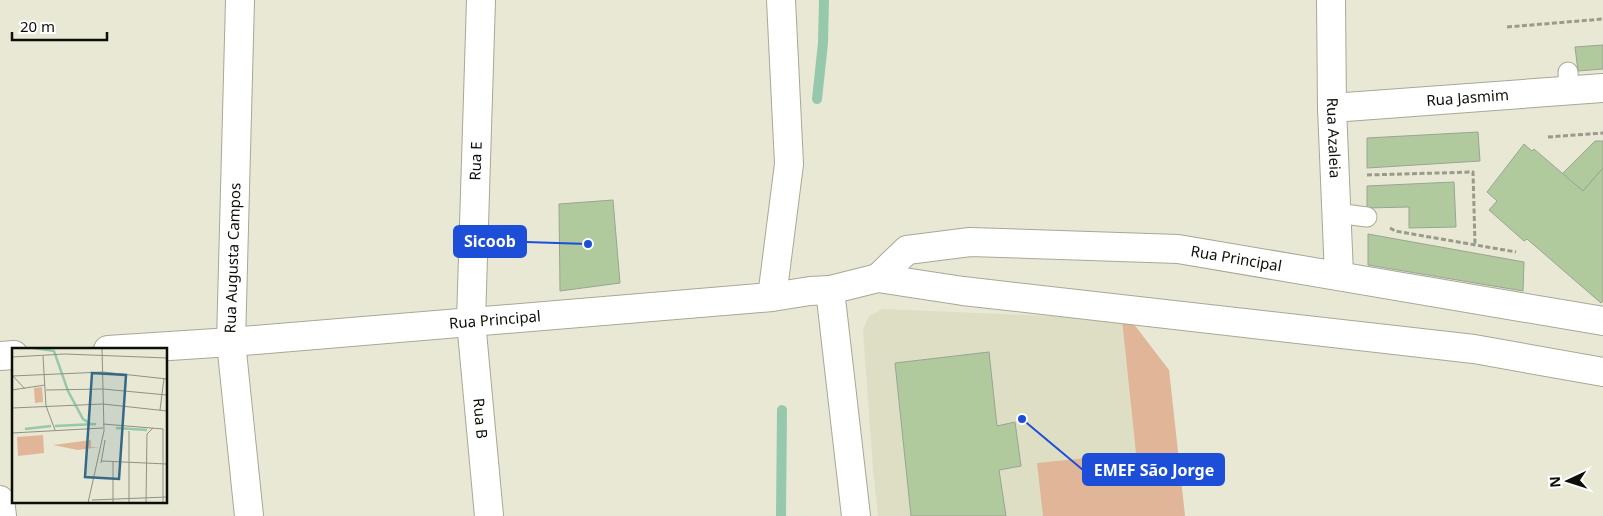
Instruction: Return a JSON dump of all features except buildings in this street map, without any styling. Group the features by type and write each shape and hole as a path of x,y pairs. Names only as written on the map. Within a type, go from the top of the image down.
{"main road":[{"name":"Rua Augusta Campos","path":"240,0 231,342 249,516"},
{"name":"Rua E","path":"471,321 481,0"},
{"path":"781,0 789,164 802,293 856,516"},
{"name":"Rua Azaleia","path":"1332,0 1332,108 1339,275"},
{"name":"Rua Jasmim","path":"1332,108 1569,81 1603,88"},
{"name":"Rua Principal","path":"878,278 907,250 970,242 1178,249 1603,321"},
{"name":"Rua Principal","path":"139,348 231,342 802,293 878,278 962,291 1474,349 1603,372"},
{"name":"Rua B","path":"471,321 489,516"},
{"path":"0,500 2,516"}],"lane":[{"path":"1336,213 1367,217"}],"path":[{"path":"1507,26 1603,18"},
{"path":"1548,137 1603,132"},
{"path":"1367,175 1473,172 1475,244"},
{"path":"1367,217 1395,231 1516,252"}],"shaded area":[{"path":"883,309 1122,319 1169,370 1185,516 878,516 863,330 869,316"},
{"path":"1122,319 1133,323 1169,370 1185,516 1043,516 1037,463 1136,453"}],"waterway":[{"path":"817,99 823,43 824,0"},
{"path":"781,516 782,410"}],"place":[{"name":"Sicoob","path":"588,244"},
{"name":"EMEF São Jorge","path":"1022,419"}]}
